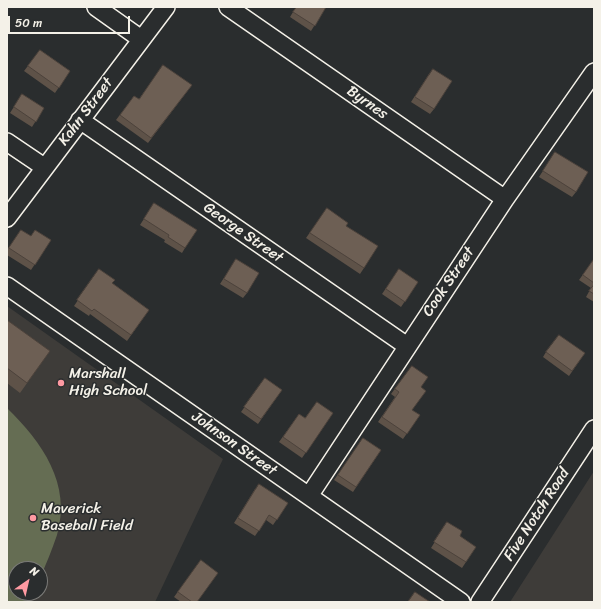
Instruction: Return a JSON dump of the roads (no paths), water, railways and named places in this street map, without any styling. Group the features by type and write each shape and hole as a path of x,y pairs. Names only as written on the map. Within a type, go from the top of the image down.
{"street":[{"path":"96,7 141,39"},
{"name":"Kahn Street","path":"7,218 166,7"},
{"name":"Byrnes","path":"228,7 505,199"},
{"name":"Cook Street","path":"309,496 505,199 594,72"},
{"name":"George Street","path":"80,120 407,346"},
{"path":"7,142 44,167"},
{"name":"Johnson Street","path":"7,286 460,602"},
{"name":"Five Notch Road","path":"480,602 594,429"}],"place":[{"name":"Marshall High School","path":"61,383"},
{"name":"Maverick Baseball Field","path":"33,518"}]}
